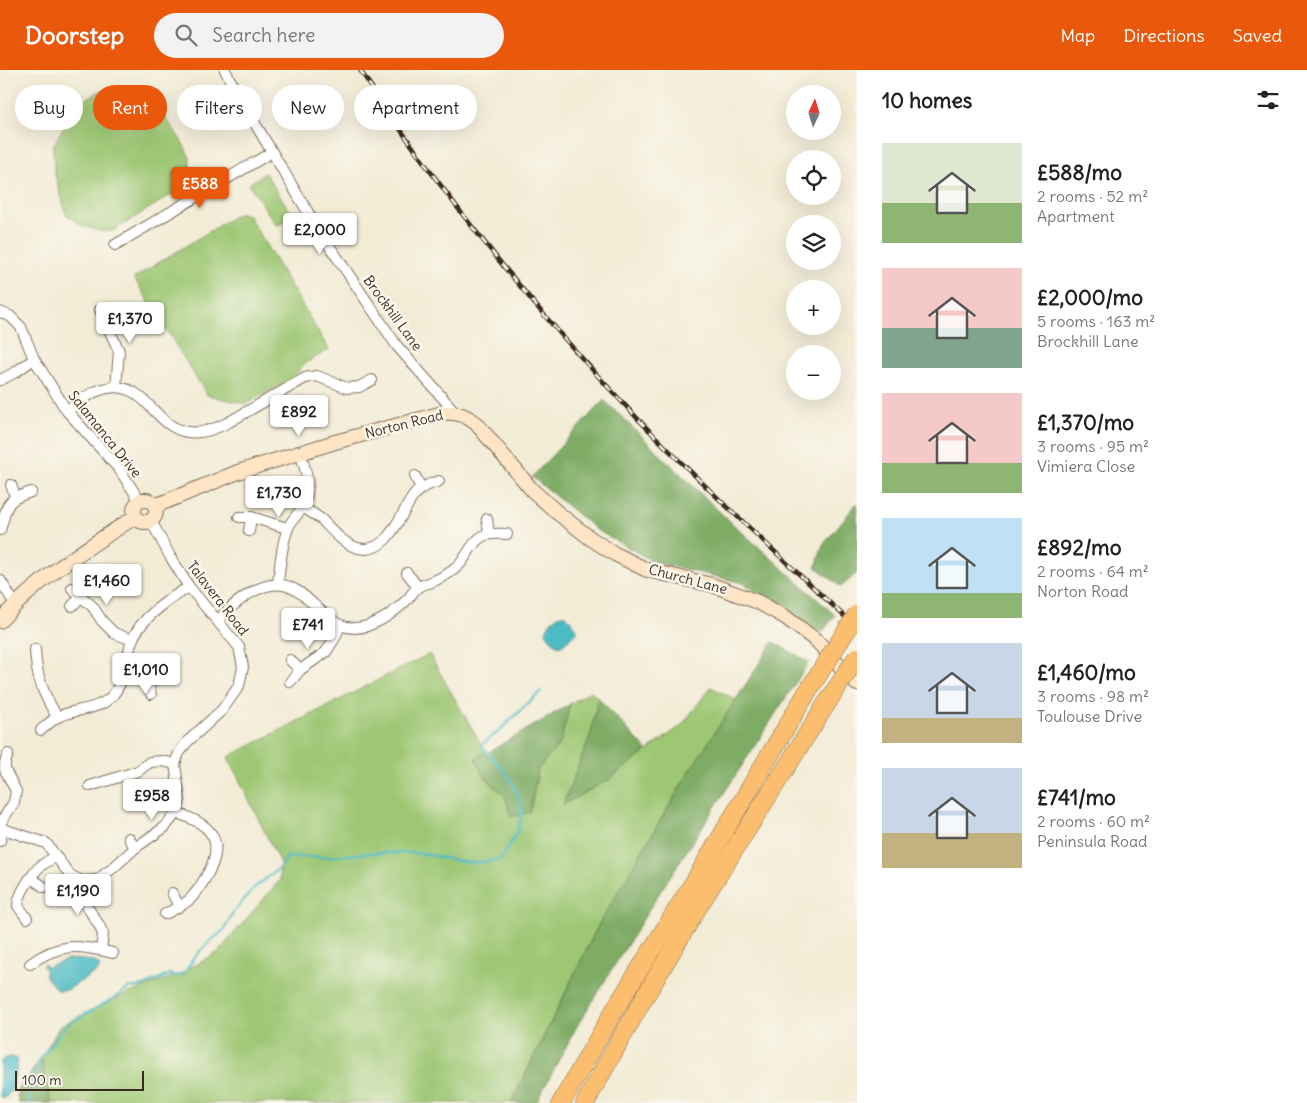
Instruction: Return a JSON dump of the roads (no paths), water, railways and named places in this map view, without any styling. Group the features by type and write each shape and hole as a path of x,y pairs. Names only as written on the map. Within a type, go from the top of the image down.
{"highway":[{"path":"561,1103 618,1004 691,887 806,694 857,614"},
{"path":"585,1103 700,904 857,657"}],"street":[{"name":"Brockhill Lane","path":"225,70 318,229 397,346 455,412"},
{"path":"115,245 272,152"},
{"path":"100,310 119,351 116,387"},
{"name":"Salamanca Drive","path":"0,312 10,316 21,327 34,359 67,411 119,469 140,501"},
{"path":"108,325 120,320"},
{"path":"0,380 34,359"},
{"path":"67,411 89,394 105,388 116,387 140,397 165,423 192,433 216,429 305,378 317,376 346,388 358,387 372,380"},
{"name":"Norton Road","path":"155,506 238,472 300,452 443,413 455,412"},
{"name":"Church Lane","path":"455,412 476,422 533,491 590,538 615,554 647,570 712,585 758,602 785,617 818,641 857,684"},
{"path":"278,584 287,528 302,507 308,492 307,476 300,452"},
{"path":"415,476 421,488"},
{"path":"302,507 320,518 347,542 358,548 372,548 384,540 396,527 414,495 421,488 439,481"},
{"path":"11,486 15,496"},
{"path":"0,530 8,505 15,496 31,492"},
{"path":"148,500 155,506 156,514 151,521 142,522 135,517 134,508 140,501 148,500"},
{"path":"0,622 15,604 45,579 85,549 135,517"},
{"path":"239,517 251,517 287,528"},
{"path":"249,531 251,517"},
{"path":"487,519 490,533"},
{"name":"Talavera Road","path":"151,521 189,587 239,647 244,667 239,686 222,710 187,742 175,764"},
{"path":"218,620 232,606 260,587 278,584 292,587 340,626 352,628 366,626 398,610 418,587 442,578 459,566 474,542 482,536 490,533 507,534"},
{"path":"408,573 418,587"},
{"path":"0,580 15,604"},
{"path":"42,730 57,717 85,710 109,699 124,675 132,640 146,620 163,604 189,587"},
{"path":"72,588 93,607 114,633 132,640"},
{"path":"72,606 81,597"},
{"path":"290,682 300,670 326,652 340,626"},
{"path":"35,649 30,662 43,693 57,717"},
{"path":"290,660 300,670"},
{"path":"124,675 147,682 170,676"},
{"path":"147,682 151,694"},
{"path":"0,841 1,827 14,802 16,791 5,770 8,754"},
{"path":"1,827 46,843 70,875 82,881 97,880 135,848 165,827 176,812 180,800 175,764 162,761 150,762 138,771 90,786"},
{"path":"165,914 188,902 203,884 215,861 216,852 214,840 210,832 201,823 176,812"},
{"path":"129,838 135,848"},
{"path":"27,918 18,906 21,893 36,870 56,857"},
{"path":"31,878 44,887"},
{"path":"82,881 82,892 86,905 103,934 101,950"},
{"path":"172,893 180,906"},
{"path":"30,964 49,952 62,947 75,946 113,953"}],"water":[{"path":"561,615 566,615 577,629 577,633 562,646 556,645 546,633 551,622"},
{"path":"66,960 94,961 100,966 99,970 67,990 57,990 45,976 45,969 42,966 44,964 48,967"},
{"path":"5,1058 17,1059 18,1062 12,1090 5,1098 0,1097 0,1062"}],"waterway":[{"path":"29,1103 33,1077 41,1058 66,1025 129,988 144,986 170,974 174,976 184,974 193,959 224,930 232,914 254,888 281,867 287,857 419,853 469,863 500,860 519,826 520,803 511,781 481,745 497,733 541,691"}],"railway":[{"path":"360,70 424,162 491,251 600,378 664,446 857,628"}]}
